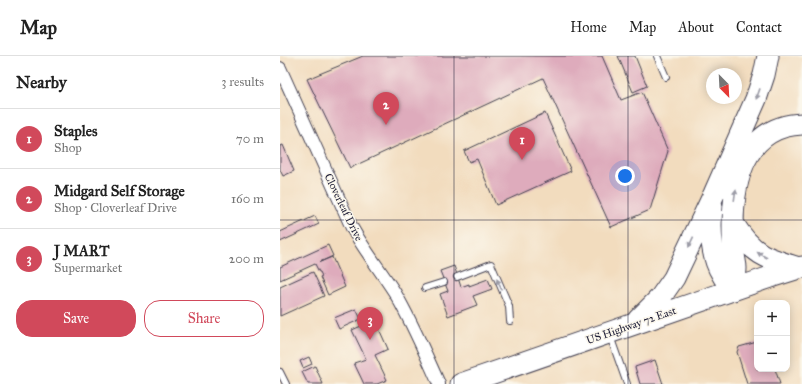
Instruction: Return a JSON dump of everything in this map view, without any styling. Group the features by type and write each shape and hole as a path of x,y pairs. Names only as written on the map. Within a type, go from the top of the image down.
{"highway":[{"path":"634,324 652,307 674,278 714,194 756,99 764,75 768,56"},
{"path":"733,290 736,269 733,239 734,200 739,176 744,162 752,148 766,134 793,124 802,124"},
{"path":"714,194 711,224 714,252 721,274 733,290"},
{"path":"733,224 745,242 757,252 771,260 800,268"},
{"name":"US Highway 72 East","path":"461,384 800,268"}],"street":[{"name":"Cloverleaf Drive","path":"280,68 352,228 365,250 394,291 406,312 439,384"}],"lane":[{"path":"657,56 666,76"},
{"path":"457,276 491,264 509,306 510,321"},
{"path":"426,288 444,282"},
{"path":"609,333 627,384"},
{"path":"280,372 286,384"}],"building":[{"path":"363,56 602,56 621,100 642,92 668,151 650,210 611,227 543,78 350,168 307,79"},
{"path":"618,56 635,56 647,86 633,92"},
{"path":"545,113 571,171 496,205 477,159 469,162 464,151"},
{"path":"283,145 294,171 283,176 280,170 280,146"},
{"path":"315,216 319,224 280,242 280,232"},
{"path":"328,245 333,256 320,262 332,257 345,287 328,295 320,277 322,276 315,264 280,280 280,267"},
{"path":"454,266 461,287 469,284 469,286 488,279 492,289 473,296 477,305 448,316 440,294 448,291 440,271"},
{"path":"313,272 324,296 280,316 280,287"},
{"path":"356,309 361,319 339,329 334,318"},
{"path":"375,320 388,349 375,355 387,380 377,384 364,384 354,363 366,359 352,330"},
{"path":"754,343 754,372 776,372 780,384 747,384 737,352 739,347"},
{"path":"309,357 312,364 303,368 300,361"},
{"path":"655,360 663,384 640,384 635,367"},
{"path":"315,366 323,384 308,384 302,372"}],"place":[{"name":"Midgard Self Storage","path":"386,125"},
{"name":"Staples","path":"522,160"},
{"name":"J MART","path":"370,340"}]}
